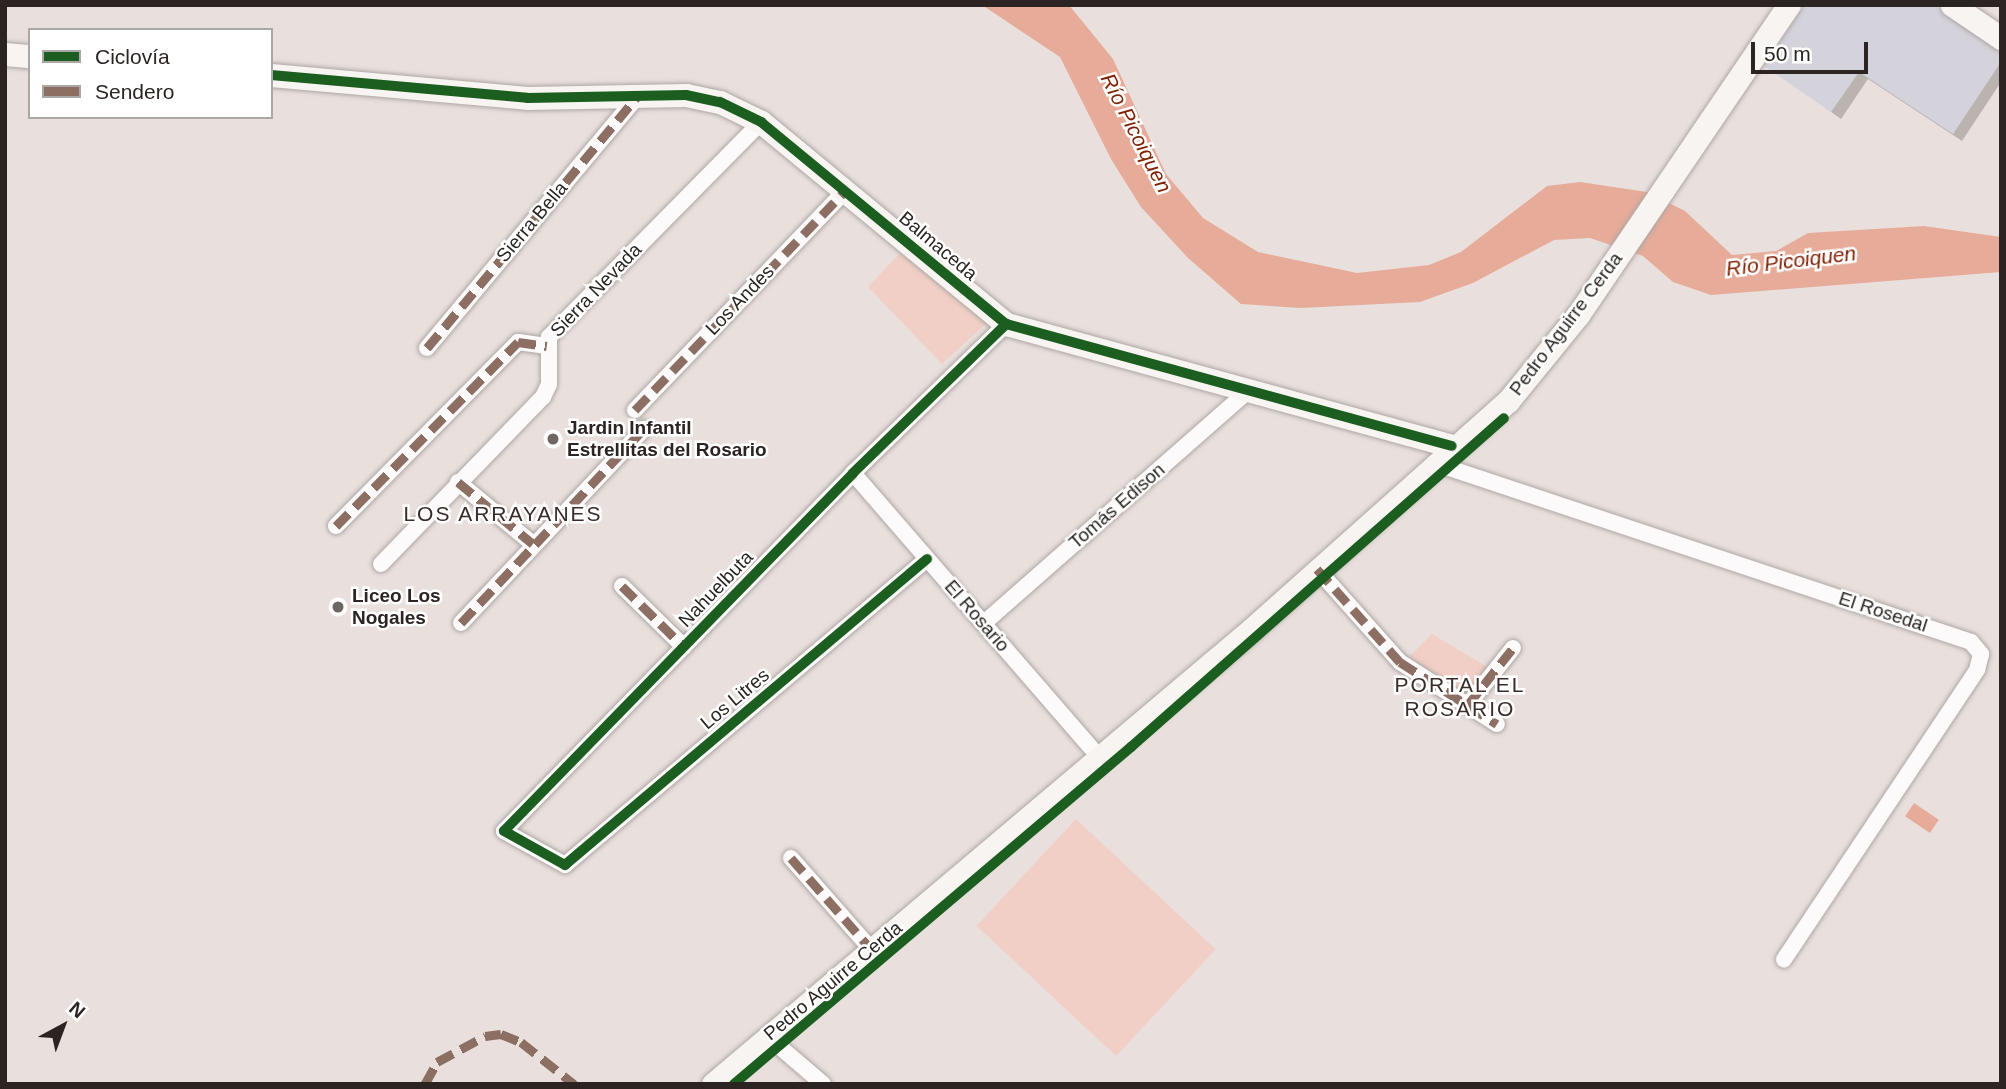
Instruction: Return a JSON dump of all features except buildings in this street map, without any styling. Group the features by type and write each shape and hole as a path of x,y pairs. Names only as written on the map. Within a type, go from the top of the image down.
{"main road":[{"name":"Pedro Aguirre Cerda","path":"713,1084 1100,758 1317,569 1452,446 1508,401 1578,315 1789,5"},
{"path":"1952,5 2001,37"},
{"path":"5,54 28,56"},
{"name":"Balmaceda","path":"273,75 527,97 686,95 720,102 761,122 1006,324 1452,446"}],"street":[{"name":"Sierra Bella","path":"427,348 637,97"},
{"name":"Sierra Nevada","path":"381,564 543,397 550,384 548,337 761,122"},
{"name":"Los Andes","path":"635,410 846,190"},
{"name":"Nahuelbuta","path":"565,865 504,831 853,473 1006,324"},
{"path":"336,526 518,342 547,346"},
{"name":"Tomás Edison","path":"984,623 1251,389"},
{"path":"461,623 533,544 645,429"},
{"name":"El Rosedal","path":"1434,463 1971,642 1981,654 1977,670 1784,960"},
{"name":"El Rosario","path":"853,473 1100,758"},
{"path":"458,482 533,544"},
{"name":"Los Litres","path":"565,865 927,559"},
{"path":"1317,569 1400,662 1497,724"},
{"path":"622,586 684,647"},
{"path":"1468,706 1513,648"},
{"path":"791,858 871,949"},
{"path":"767,1036 823,1084"}],"shaded area":[{"path":"900,253 988,322 942,364 868,287"},
{"path":"1432,634 1489,668 1467,698 1408,658"},
{"path":"1076,819 1216,949 1116,1056 976,926"}],"water":[{"name":"Río Picoiquen","path":"982,5 1069,5 1113,59 1166,174 1203,218 1258,252 1357,273 1429,265 1461,252 1547,186 1580,182 1647,192 1685,211 1732,255 1776,251 1808,233 1924,226 2001,237 2001,272 1711,295 1673,282 1643,256 1590,238 1554,240 1473,283 1420,302 1301,308 1241,304 1188,258 1141,207 1111,159 1060,57"},
{"path":"1914,803 1939,820 1930,833 1905,816"}],"marked path":[{"path":"427,348 637,97"},
{"path":"635,410 846,190"},
{"path":"336,526 518,342 547,346"},
{"path":"461,623 644,429"},
{"path":"458,482 533,544"},
{"path":"1317,569 1400,662 1497,724"},
{"path":"622,586 684,647"},
{"path":"1467,706 1513,648"},
{"path":"791,858 871,949"},
{"path":"425,1084 437,1062 485,1036 501,1034 521,1042 574,1084"}],"cycle path":[{"path":"273,75 527,98 686,95 720,102 761,122 1006,324 1452,446"},
{"path":"927,559 565,865 504,831 853,473 1006,324"},
{"path":"734,1084 1131,747 1504,418"}],"place":[{"name":"Jardin Infantil Estrellitas del Rosario","path":"553,439"},
{"name":"Liceo Los Nogales","path":"338,607"}],"district":[{"name":"LOS ARRAYANES","path":"503,514"},
{"name":"PORTAL EL ROSARIO","path":"1460,697"}]}
